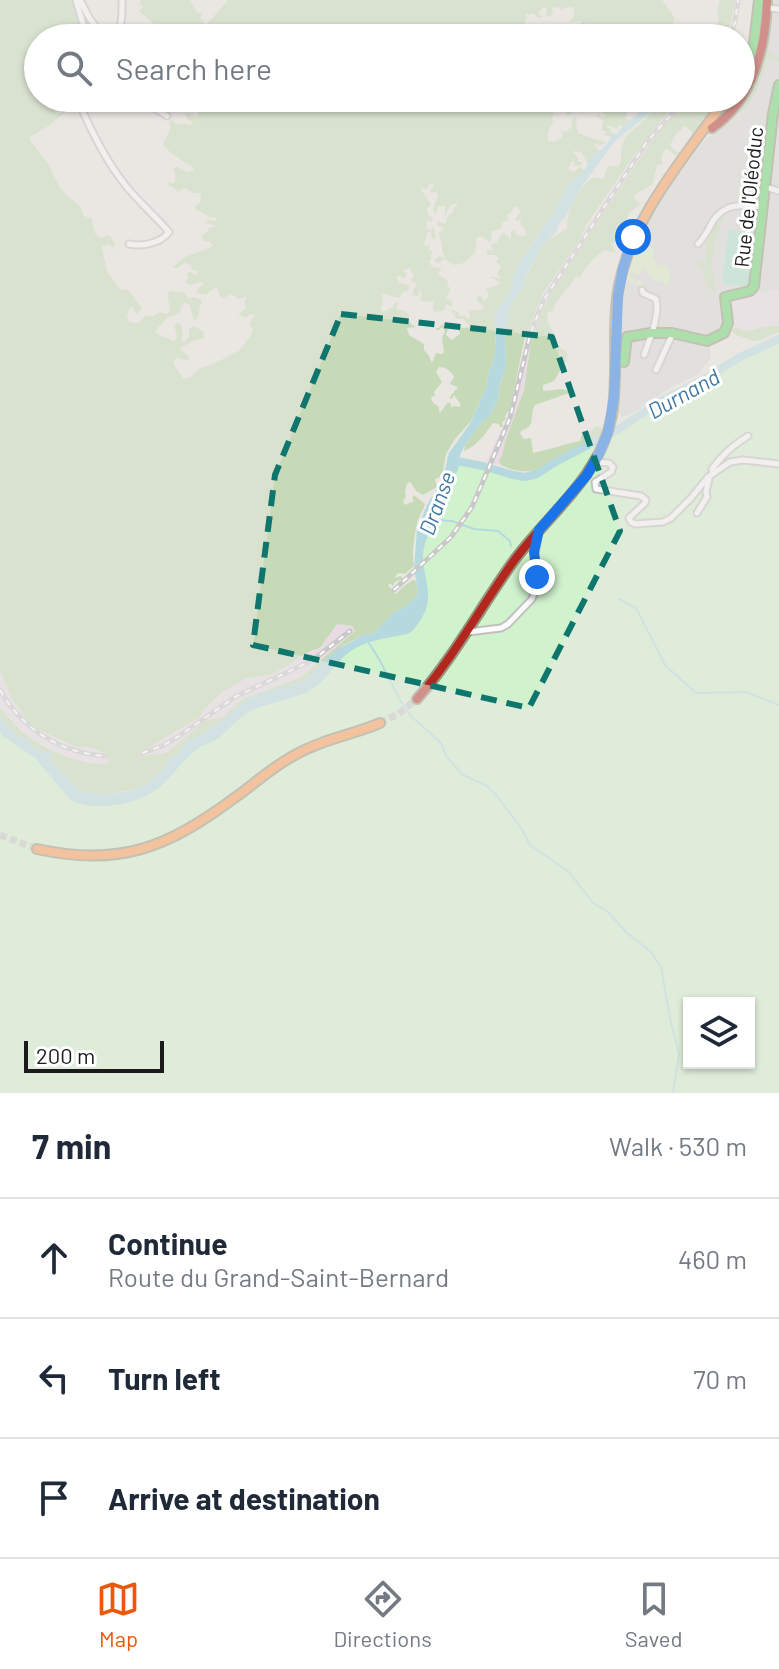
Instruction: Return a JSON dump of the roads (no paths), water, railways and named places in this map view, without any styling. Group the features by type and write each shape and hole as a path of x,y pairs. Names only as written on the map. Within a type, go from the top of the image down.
{"main road":[{"path":"755,36 759,0"},
{"path":"755,64 767,4"},
{"path":"755,28 757,22"},
{"name":"Rue de l'Oléoduc","path":"673,333 707,341 724,333 728,323 725,297 750,291 754,286 779,85"},
{"path":"417,699 439,673 518,556 575,490 597,458 610,425 614,397 617,311 623,269 639,225 719,112"},
{"path":"661,191 723,112"},
{"path":"712,128 730,112"},
{"path":"624,362 627,337 673,333"},
{"path":"37,849 81,857 143,850 202,822 301,751 380,723"}],"street":[{"path":"78,0 84,24"},
{"path":"78,0 94,24"},
{"path":"120,24 122,0"},
{"path":"767,4 779,9"},
{"path":"84,112 99,145 126,186 169,232 163,238 144,245 129,244"},
{"path":"161,112 167,116"},
{"path":"765,187 779,191"},
{"path":"698,244 716,216 728,207 762,207"},
{"path":"642,290 657,301 644,355"},
{"path":"656,370 673,333"},
{"path":"697,513 707,497 713,467 731,445 748,436"},
{"path":"597,458 613,467 611,472 595,482 596,489 641,496 646,500 630,517 632,523 663,522 671,518 710,474 726,464 740,460 779,464"},
{"path":"467,632 501,628 532,599 538,583 534,552 539,530"}],"water":[{"name":"Dranse","path":"650,112 614,142 580,189 557,231 539,250 524,286 510,307 505,337 506,367 498,400 490,416 465,445 458,470 449,489 446,488 443,512 427,537 423,555 427,606 414,629 408,634 356,648 312,689 249,712 217,739 192,753 151,793 133,801 105,806 86,805 70,799 35,758 3,736 0,718 35,749 50,752 52,762 80,791 102,795 131,791 146,785 189,739 222,721 245,700 310,677 338,649 365,634 372,634 394,612 417,596 414,569 417,530 443,478 449,453 470,424 487,385 495,352 494,319 509,293 515,271 546,222 557,213 555,209 565,190 586,168 590,157 637,115"}],"waterway":[{"name":"Durnand","path":"451,460 525,477 537,474 614,432 661,401 779,339"},
{"path":"437,520 498,531 510,541 511,546"},
{"path":"619,599 636,608 665,665 696,693 746,692 779,705"},
{"path":"369,643 411,716 441,743 446,756 463,775 487,786 521,828 530,845 569,872 593,903 607,911 626,932 651,952 661,967 679,1053 673,1093"}],"tunnel":[{"path":"380,723 417,699"},
{"path":"0,835 37,849"}],"railway":[{"path":"734,24 738,0"},
{"path":"394,590 451,537 472,507 510,418 530,335 543,301 646,143 674,112"},
{"path":"142,753 176,738 235,697 313,660 350,631"},
{"path":"0,690 20,717 45,737 74,750 106,756"}]}
